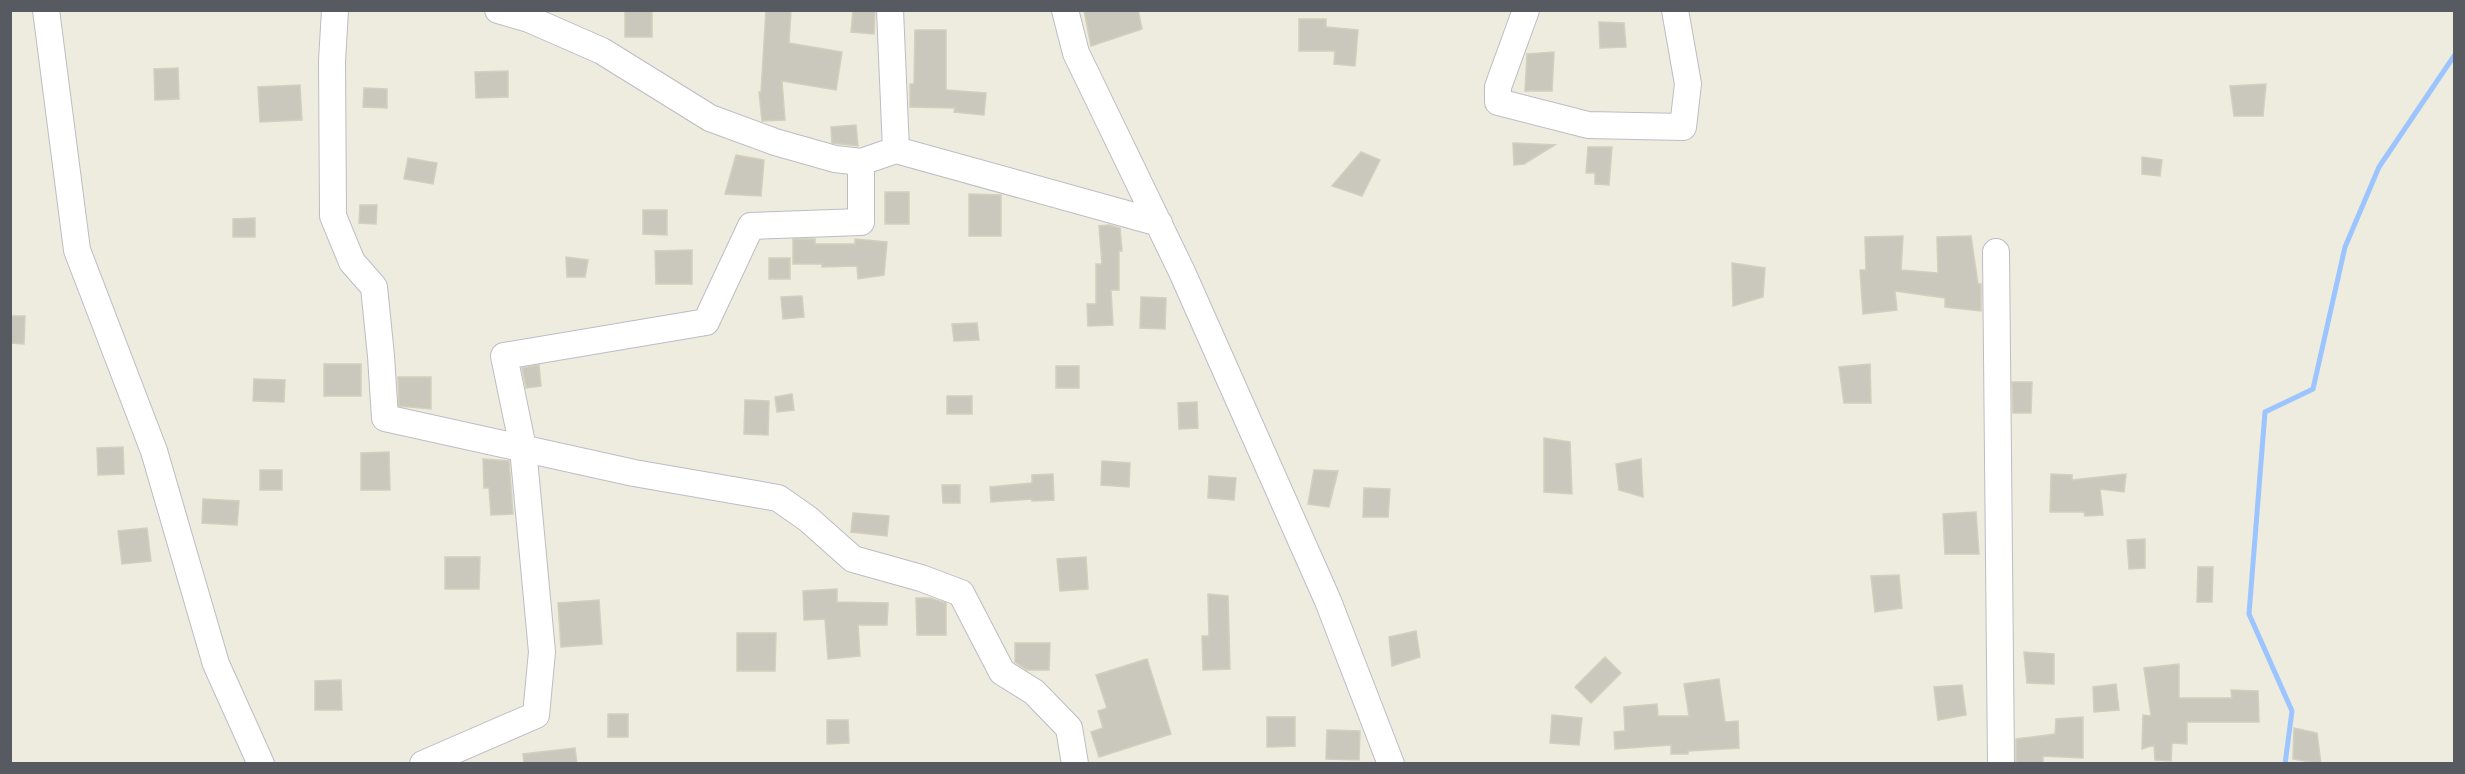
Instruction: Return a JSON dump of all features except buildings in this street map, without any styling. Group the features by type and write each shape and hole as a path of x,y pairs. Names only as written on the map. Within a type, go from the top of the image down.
{"street":[{"path":"46,10 77,250 154,451 216,664 261,764"},
{"path":"334,10 333,216 352,262 374,287 385,418 634,473 778,498 808,519 853,559 921,578 961,593 1002,672 1034,692 1069,728 1075,764"},
{"path":"498,10 529,19 602,51 710,118 776,142 836,159 861,162 896,150 1159,223"},
{"path":"890,10 896,150"},
{"path":"1065,10 1076,53 1159,223 1328,602 1391,764"},
{"path":"1526,10 1498,87 1498,102 1588,125 1683,127 1688,84 1675,10"},
{"path":"423,764 536,715 542,652 523,448 504,356 706,322 751,226 861,222 861,162"},
{"path":"1996,252 2001,764"}],"waterway":[{"path":"2285,764 2292,711 2249,614 2265,412 2313,389 2345,247 2379,167 2454,56"}]}
